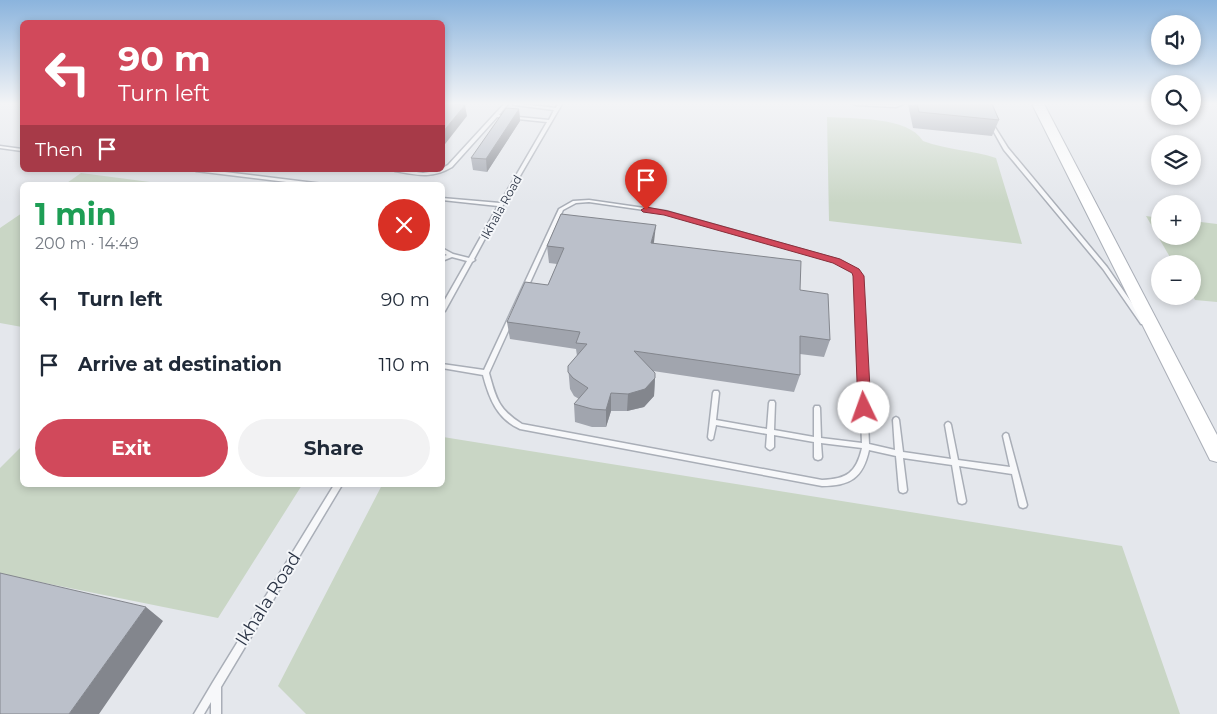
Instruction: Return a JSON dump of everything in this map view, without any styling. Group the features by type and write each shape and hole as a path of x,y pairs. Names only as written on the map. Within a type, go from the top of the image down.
{"street":[{"path":"1055,137 1217,454"}],"lane":[{"path":"445,169 457,159 477,137"},
{"name":"Ikhala Road","path":"445,306 540,137"},
{"path":"999,137 1006,149 1105,268 1182,383"},
{"path":"0,147 20,150"},
{"path":"212,172 294,182"},
{"path":"409,172 429,175 441,172"},
{"path":"445,198 501,205"},
{"path":"589,201 665,212 837,261 856,271 858,276 866,446 862,464 848,480 837,484 822,483 520,426 501,414 486,373 561,209 576,202 589,201"},
{"path":"445,251 452,255 472,260"},
{"path":"445,258 452,255"},
{"path":"445,366 486,373"},
{"path":"712,437 716,393"},
{"path":"770,447 772,403"},
{"path":"817,408 818,458"},
{"path":"896,420 903,490"},
{"path":"713,422 1015,472"},
{"path":"948,425 962,501"},
{"path":"1006,436 1023,505"},
{"name":"Ikhala Road","path":"199,714 337,487"},
{"path":"216,684 216,714"}],"green space":[{"path":"827,137 920,137 923,141 941,146 996,158 1022,244 829,221"},
{"path":"81,173 150,182 68,182"},
{"path":"20,214 20,327 0,323 0,228"},
{"path":"1146,216 1151,217 1151,225"},
{"path":"1201,222 1217,224 1217,302 1201,301 1201,255 1169,255 1163,245 1201,245"},
{"path":"445,437 1122,546 1180,714 306,714 278,686 381,487 445,487"},
{"path":"20,448 20,487 301,487 218,618 0,574 0,468"}],"building":[{"path":"485,137 500,137 486,159 471,158"},
{"path":"561,214 656,225 651,243 801,261 800,290 828,294 830,340 800,336 800,375 634,351 655,373 655,378 645,389 628,394 611,393 606,410 592,409 574,404 588,388 573,378 568,372 568,366 587,344 576,343 580,332 507,322 525,282 548,285 564,248 547,246"},
{"path":"0,573 146,607 69,714 0,714"}],"route":[{"path":"646,210 665,212 837,261 856,271 858,276 864,408"}]}
